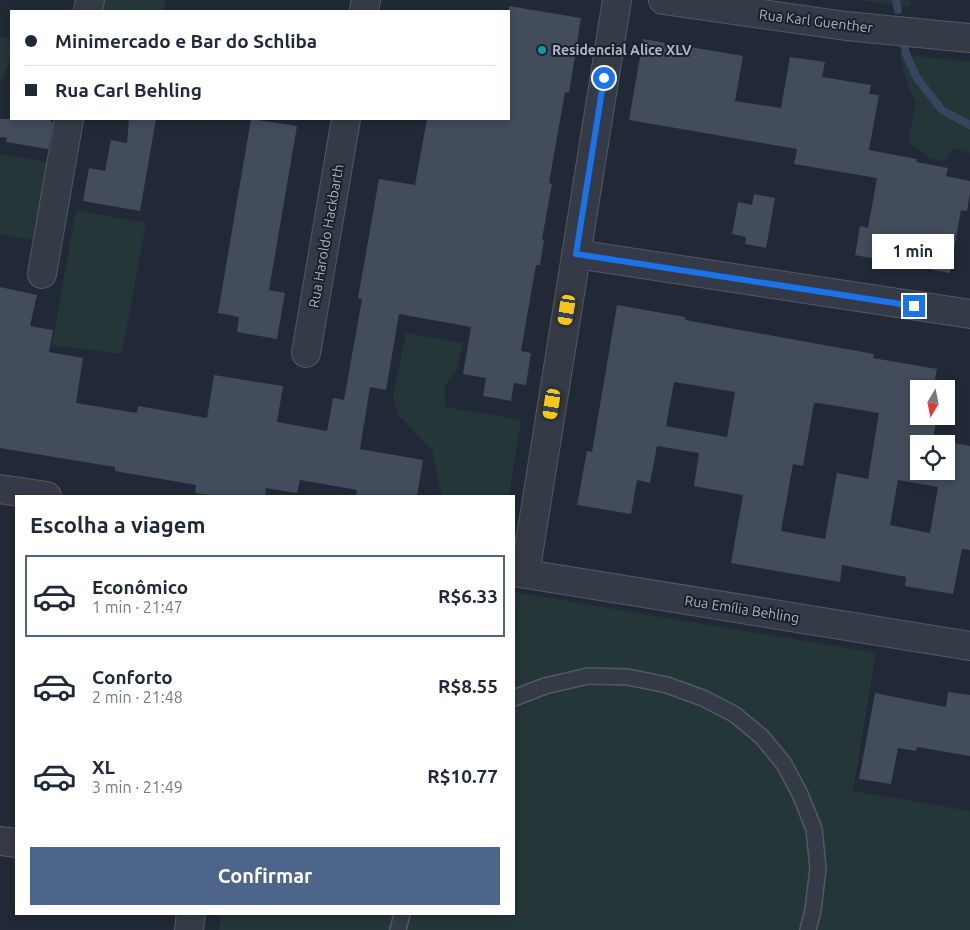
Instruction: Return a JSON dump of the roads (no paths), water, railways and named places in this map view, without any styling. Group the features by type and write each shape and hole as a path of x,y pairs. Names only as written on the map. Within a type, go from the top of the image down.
{"street":[{"path":"519,573 576,254 617,0"},
{"name":"Rua Karl Guenther","path":"663,0 846,26 970,38"},
{"path":"42,274 69,120"},
{"name":"Rua Haroldo Hackbarth","path":"306,354 346,120"},
{"path":"576,254 970,314"},
{"path":"0,489 41,495"},
{"name":"Rua Emília Behling","path":"519,573 970,646"},
{"path":"0,841 15,843"},
{"path":"188,930 192,915"}],"lane":[{"path":"515,698 545,686 588,676 628,677 667,685 703,698 734,714 762,737 784,764 800,794 814,829 818,868 813,910 808,930"},
{"path":"398,930 402,915"}],"waterway":[{"path":"896,0 898,10"},
{"path":"904,43 906,54 917,78 942,110 970,125"}],"place":[{"name":"Residencial Alice XLV","path":"542,50"}]}
